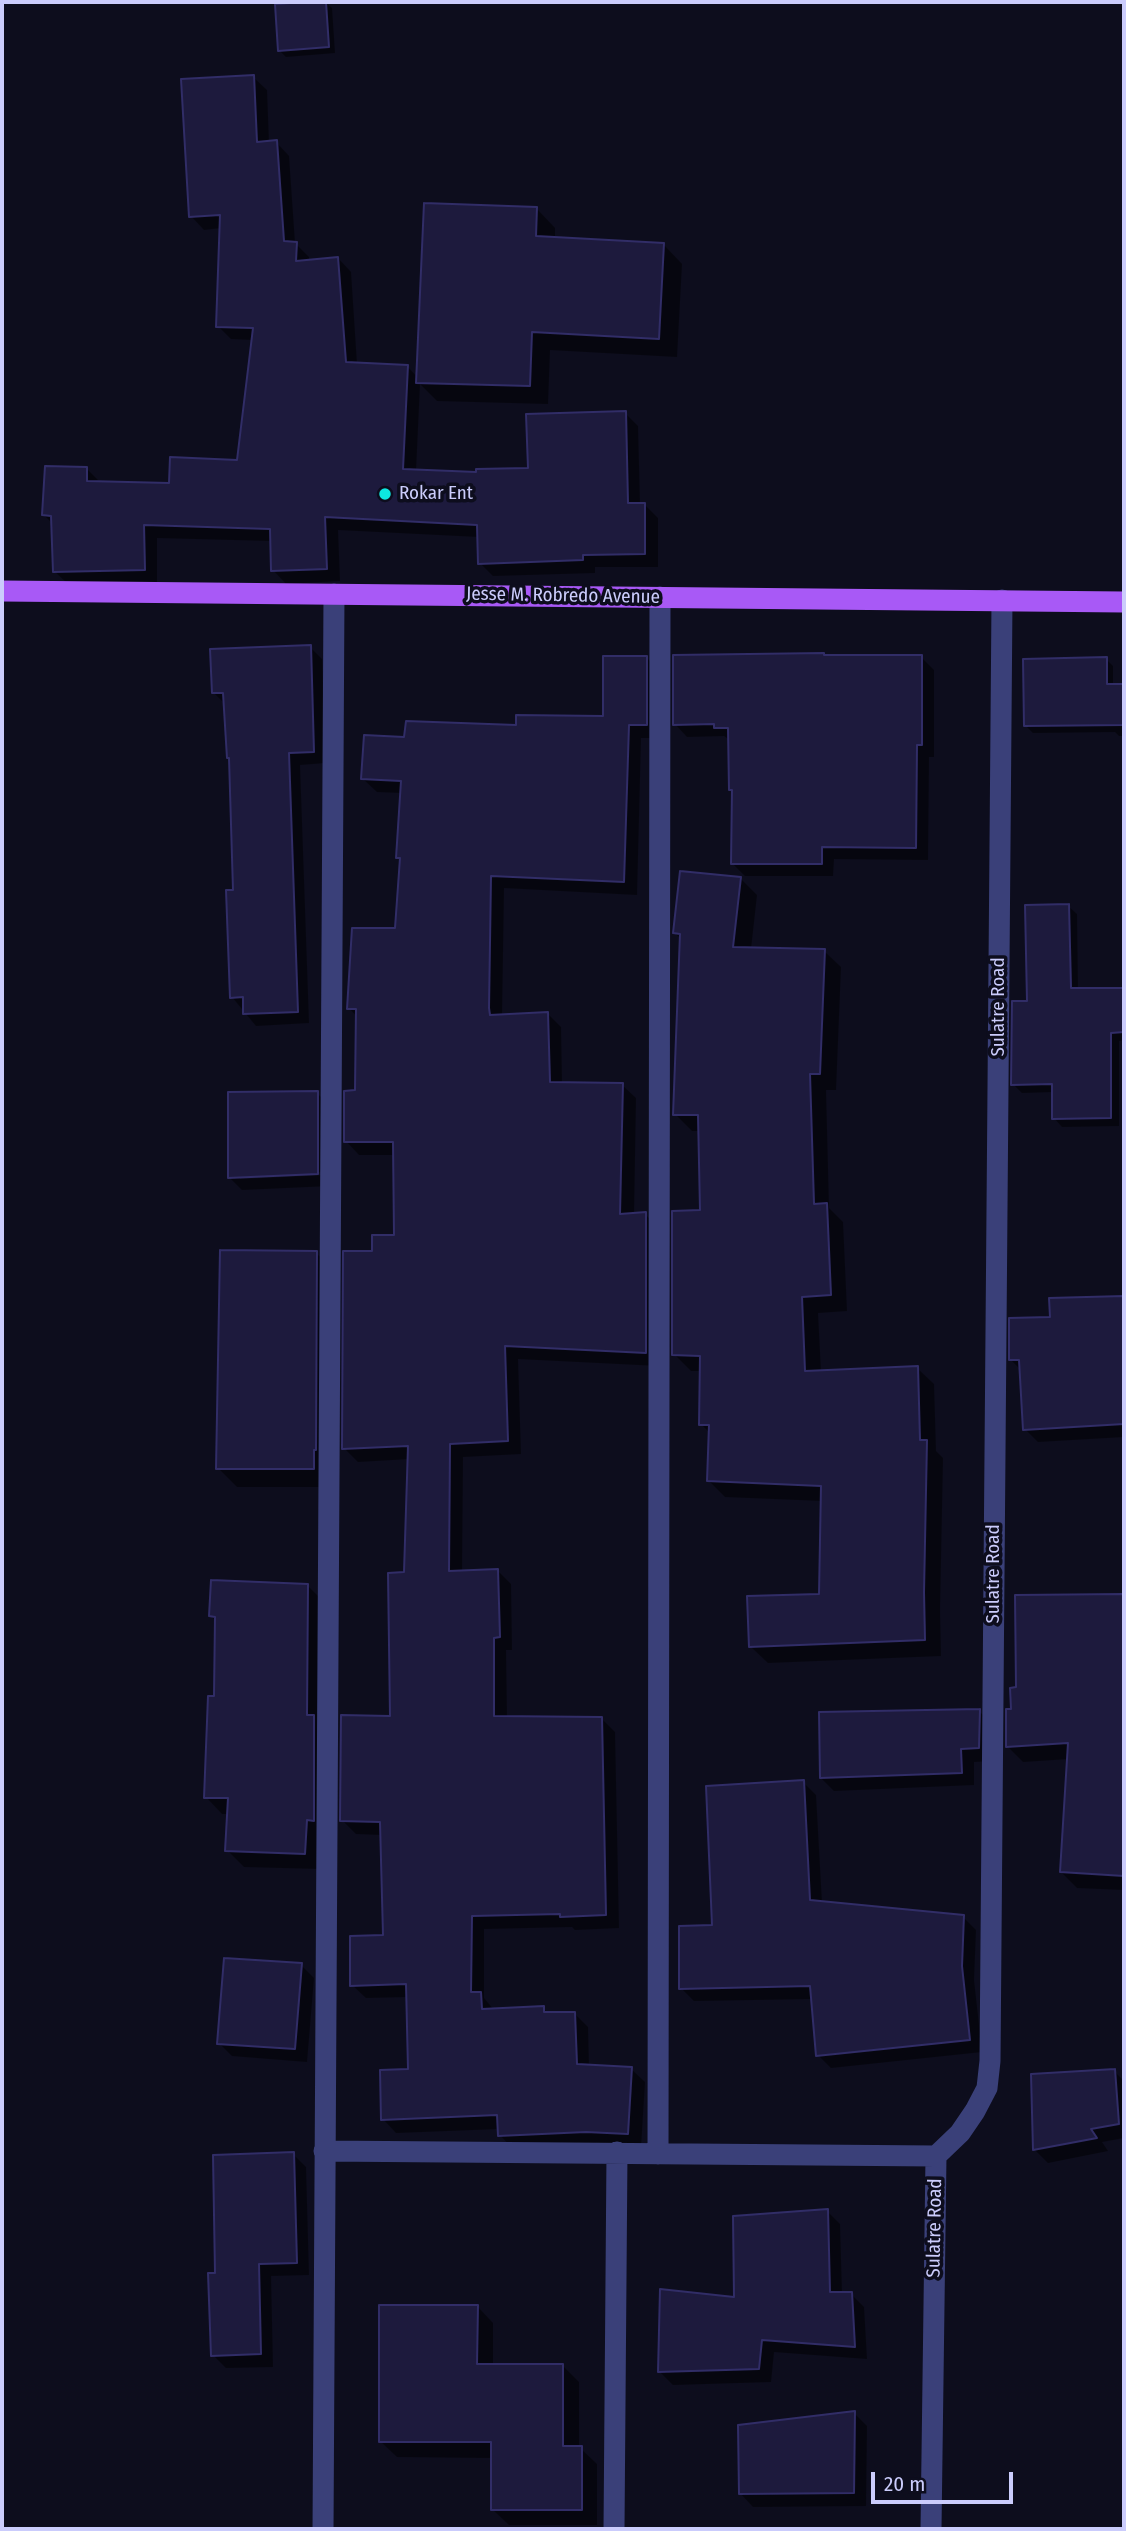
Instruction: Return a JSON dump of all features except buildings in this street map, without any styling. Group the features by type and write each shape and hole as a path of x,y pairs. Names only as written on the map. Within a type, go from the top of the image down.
{"main road":[{"name":"Jesse M. Robredo Avenue","path":"2,591 1124,601"}],"street":[{"path":"323,2529 334,594"},
{"path":"658,2154 660,597"},
{"name":"Sulatre Road","path":"931,2529 936,2156 960,2133 975,2111 988,2088 990,2061 1002,600"},
{"path":"324,2151 936,2156"},
{"path":"614,2529 617,2152"}],"place":[{"name":"Rokar Ent","path":"385,494"}]}
